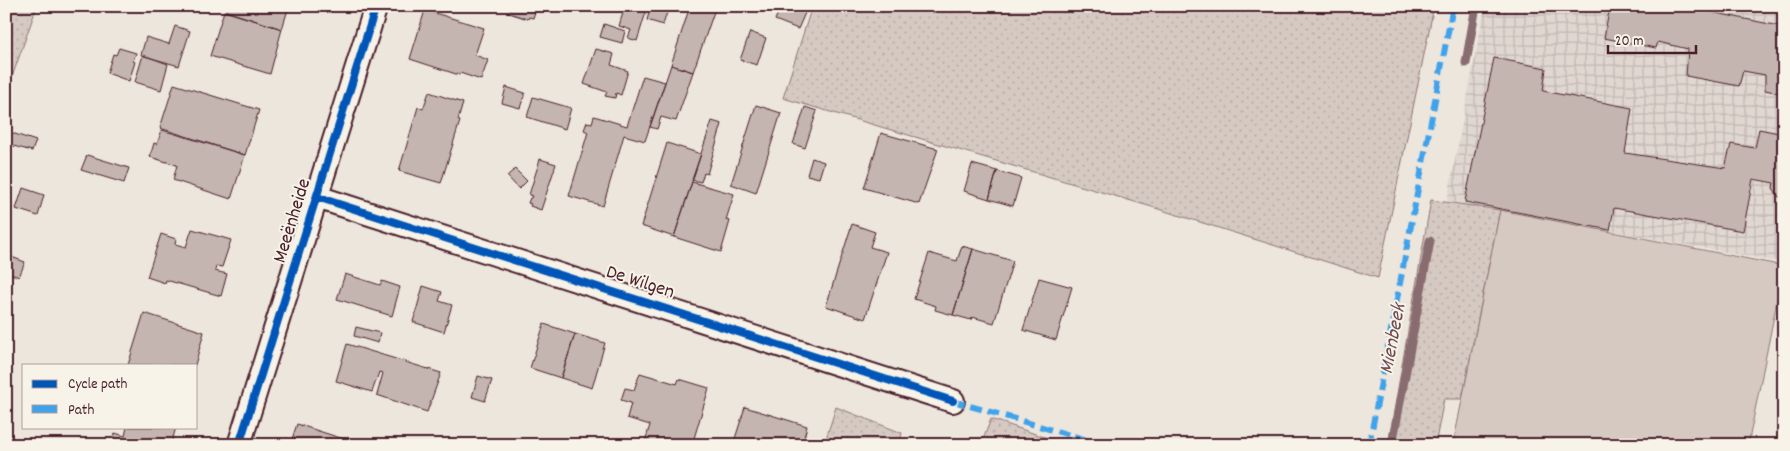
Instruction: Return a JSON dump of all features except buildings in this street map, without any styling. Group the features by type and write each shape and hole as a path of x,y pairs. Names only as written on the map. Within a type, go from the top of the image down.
{"street":[{"name":"Meeënheide","path":"239,445 376,6"},
{"name":"De Wilgen","path":"317,197 953,400"}],"shaded area":[{"path":"6,6 37,6 6,94"},
{"path":"812,6 1434,6 1378,278 1152,207 783,98"},
{"path":"1485,6 1784,6 1784,263 1447,201"},
{"path":"1431,200 1500,210 1462,399 1444,399 1435,445 1388,445"},
{"path":"1500,210 1784,266 1748,445 1453,445"},
{"path":"836,407 902,433 899,445 824,445"},
{"path":"991,419 1068,445 981,445"}],"waterway":[{"name":"Mienbeek","path":"1466,63 1476,6"},
{"name":"Mienbeek","path":"1392,445 1430,241"}],"marked path":[{"path":"1369,445 1453,6"},
{"path":"953,401 1104,445"}],"cycle path":[{"path":"239,445 376,6"},
{"path":"317,197 953,401"}]}
